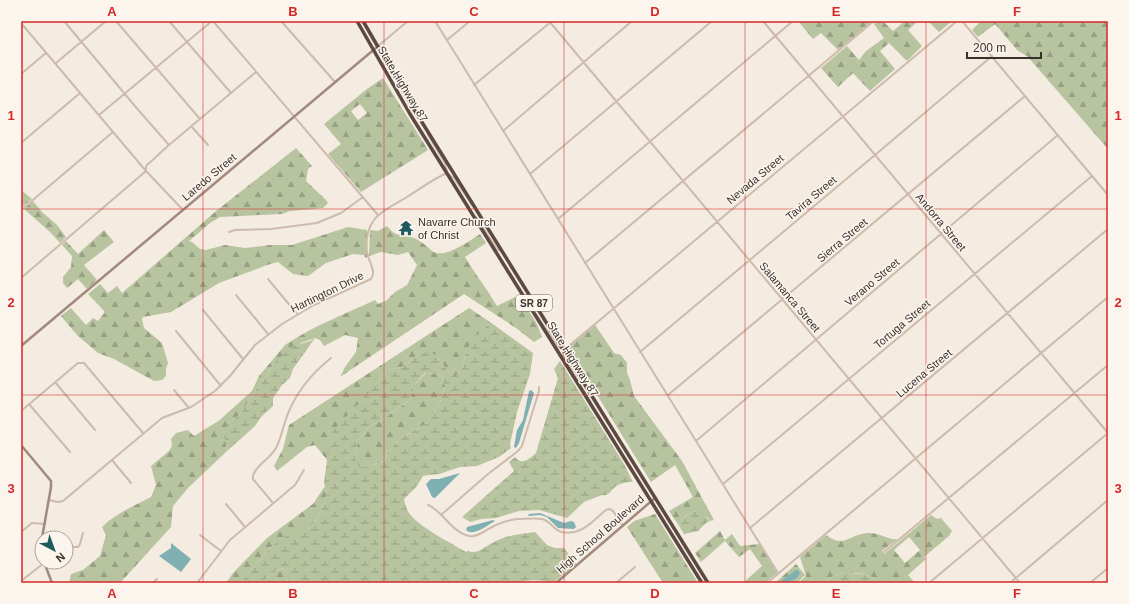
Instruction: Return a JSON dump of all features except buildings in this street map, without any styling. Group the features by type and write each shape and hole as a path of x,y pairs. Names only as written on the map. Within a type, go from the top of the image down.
{"highway":[{"name":"State Highway 87","path":"357,21 471,212 703,583"},
{"name":"SR 87","path":"362,21 501,251 708,583"}],"street":[{"path":"64,21 169,145"},
{"path":"56,63 106,21"},
{"path":"116,21 200,119"},
{"path":"169,21 231,93"},
{"path":"99,115 213,21 378,215 447,173"},
{"path":"282,21 335,82"},
{"name":"Laredo Street","path":"21,346 408,21"},
{"path":"435,21 778,573"},
{"path":"447,40 470,21"},
{"path":"503,131 632,21"},
{"path":"530,174 712,21"},
{"name":"Andorra Street","path":"763,21 1108,433"},
{"path":"558,219 793,21"},
{"path":"585,264 683,180 874,21"},
{"name":"Nevada Street","path":"563,350 957,21"},
{"path":"962,21 1108,195"},
{"path":"474,85 550,22"},
{"name":"Salamanca Street","path":"550,22 948,499 1020,583"},
{"path":"21,23 146,171 183,210"},
{"path":"21,74 46,53"},
{"name":"Tavira Street","path":"640,352 992,56"},
{"path":"21,278 146,171 146,166 169,145 256,72"},
{"path":"21,143 80,93"},
{"name":"Sierra Street","path":"668,395 1025,96"},
{"path":"423,124 431,142 445,163 447,173 454,178 476,210"},
{"path":"191,126 208,145"},
{"path":"21,210 113,132"},
{"name":"Verano Street","path":"696,441 1058,135"},
{"name":"Tortuga Street","path":"723,484 1092,176"},
{"path":"229,232 234,230 317,223 341,214 363,197"},
{"path":"471,212 478,219 497,249 501,251"},
{"name":"Hartington Drive","path":"49,500 58,502 63,501 162,418 189,408 207,398 221,386 255,345 297,314 371,278 374,272 368,257 368,235 371,225 378,215"},
{"name":"Lucena Street","path":"750,528 1108,229"},
{"path":"268,279 297,314"},
{"path":"236,295 268,334"},
{"path":"768,583 778,573 1108,297"},
{"path":"530,307 556,344 563,350 563,356 589,397 593,408"},
{"path":"203,310 243,359"},
{"path":"176,332 221,386"},
{"path":"273,503 253,479 253,473 275,450 292,403 302,387 313,373 331,358"},
{"path":"21,411 78,363 84,363 143,433"},
{"path":"884,552 1108,365"},
{"path":"55,382 96,430"},
{"path":"441,515 488,474 518,451 522,446 539,387"},
{"path":"174,390 189,408"},
{"path":"29,404 70,452"},
{"path":"929,583 1108,433"},
{"path":"21,445 51,481 44,530"},
{"path":"112,460 131,483"},
{"path":"197,583 230,540 296,485 304,470"},
{"name":"High School Boulevard","path":"556,583 655,498"},
{"path":"1010,583 1108,500"},
{"path":"226,504 245,527"},
{"path":"428,505 434,507 454,528 468,536 477,535 496,525 517,519 542,519 554,529 561,532 574,532 583,529 609,509 613,511 623,526"},
{"path":"21,532 32,524 45,524"},
{"path":"74,546 78,546 80,544 83,533"},
{"path":"200,535 221,551"},
{"path":"616,583 635,567"},
{"path":"1090,583 1108,568"},
{"path":"21,582 35,570"},
{"path":"47,570 52,583"},
{"path":"152,583 157,579"}],"green space":[{"path":"798,21 871,22 838,50 821,33 813,39"},
{"path":"877,21 883,21 893,31 905,21 918,21 908,30 922,46 907,61 889,43 880,51 895,69 870,91 853,73 838,87 821,68 847,46 859,60 866,51 884,38 874,24"},
{"path":"928,21 952,21 939,32"},
{"path":"981,21 1108,21 1108,149 1027,56 1018,51 995,24 978,37 972,30"},
{"path":"383,78 428,150 361,192 328,154 341,144 324,124","holes":["360,104 367,113 358,120 351,111"]},
{"path":"296,148 312,166 308,169 306,181 328,203 323,208 290,211 282,214 220,217 210,223 189,241 200,249 206,250 225,245 245,248 270,245 292,245 348,227 367,230 367,257 365,258 364,255 353,254 326,263 308,276 293,274 278,262 219,283 171,312 143,317 144,328 162,343 168,363 166,368 166,376 162,380 154,381 114,359 98,353 77,335 61,316 71,308 86,325 93,318 98,321 105,312 88,294 100,284 108,293 117,286 122,293 215,212"},
{"path":"21,190 32,199 22,207 21,207"},
{"path":"33,201 42,212 57,225 66,237 60,243 24,209"},
{"path":"387,226 396,234 417,239 432,251 437,253 450,251 480,234 486,243 465,257 497,306 519,295 537,324 542,337 534,342 516,328 464,294 340,377 356,352 358,338 345,335 324,346 320,340 315,338 301,343 274,363 239,415 228,424 226,445 227,451 188,488 173,506 171,527 120,583 69,583 71,574 83,570 100,556 106,535 102,527 119,514 151,497 156,485 151,466 169,451 172,446 171,439 176,433 188,430 194,436 220,420 252,391 259,376 285,345 318,326 375,300 378,304 387,300 395,292 407,285 417,265 408,252 398,255 381,252 369,256 370,230 378,231"},
{"path":"104,230 114,242 84,265 97,280 87,289 78,279 67,288 63,283 63,277 71,267 72,256 62,245 66,241 78,254"},
{"path":"469,308 490,322 484,327 466,352 462,368 454,379 436,355 420,354 402,367 387,370 327,446 327,460 315,445 307,447 277,471 274,466 283,449 289,425"},
{"path":"490,322 533,353 530,374 517,412 510,444 511,448 499,457 477,466 460,467 439,474 423,476 417,486 404,499 407,509 420,524 466,552 481,550 509,536 535,532 547,545 555,548 564,548 576,564 553,583 535,580 517,583 286,583 288,580 288,574 283,568 271,574 262,583 240,583 271,547 293,531 308,529 318,517 327,492 324,483 327,446 331,433 387,370 402,367 420,354 429,352 436,355 454,379 462,368 466,352 473,338","holes":["425,373 442,375 445,386 441,400 428,422 400,438 388,452 384,461 367,467 359,467 355,458 358,440 369,427 382,420 410,400 416,383"]},
{"path":"595,325 614,353 621,355 627,363 627,373 634,396 682,461 714,520 710,521 708,518 695,511 689,513 679,526 669,511 693,497 675,465 651,482 568,348"},
{"path":"315,338 293,369 290,378 282,385 273,398 273,406 262,416 254,427 227,451 224,432 228,424 239,415 274,363 291,347"},
{"path":"560,361 624,464 633,482 619,485 608,494 584,502 567,518 539,510 519,511 496,518 481,519 470,522 462,517 514,471 509,462 515,457 520,461 526,461 536,453 558,378 554,369"},
{"path":"426,373 442,375 445,386 441,400 428,422 400,438 388,452 384,461 367,467 359,467 355,458 358,440 369,427 382,420 410,400 416,383"},
{"path":"325,486 327,492 325,501 318,517 308,529 271,547 240,583 226,583 233,573 267,538 313,504"},
{"path":"695,511 703,514 710,521 698,531 684,534 679,526 689,513"},
{"path":"655,514 698,583 663,583 627,527 634,521"},
{"path":"931,515 937,519 941,518 952,531 949,536 924,557 926,559 908,575 915,583 880,583 864,574 844,573 832,577 825,583 798,583 806,576 800,557 826,535 838,541 847,540 868,533 891,539 898,539 882,551 884,554","holes":["909,537 920,550 905,563 894,550"]},
{"path":"720,531 725,540 732,534 740,546 759,544 777,573 765,583 743,583 762,566 750,549 739,557 725,541 701,562 695,553"},
{"path":"796,564 805,575 797,583 775,583"},
{"path":"283,568 288,573 288,580 286,583 262,583 271,574"},
{"path":"844,573 868,575 880,583 825,583 831,577"}],"water":[{"path":"531,390 534,393 519,443 516,448 514,447 517,430 523,420 529,391"},
{"path":"460,473 435,498 432,497 426,484 431,479 439,479"},
{"path":"540,513 564,523 571,521 574,522 576,527 574,529 558,528 547,517 540,515 528,516 529,514"},
{"path":"493,520 495,521 477,531 469,532 466,530 467,527"},
{"path":"171,543 191,559 181,572 159,556 171,548"},
{"path":"796,570 800,573 794,580 778,583"}],"place":[{"name":"Navarre Church of Christ","path":"406,228"}]}
